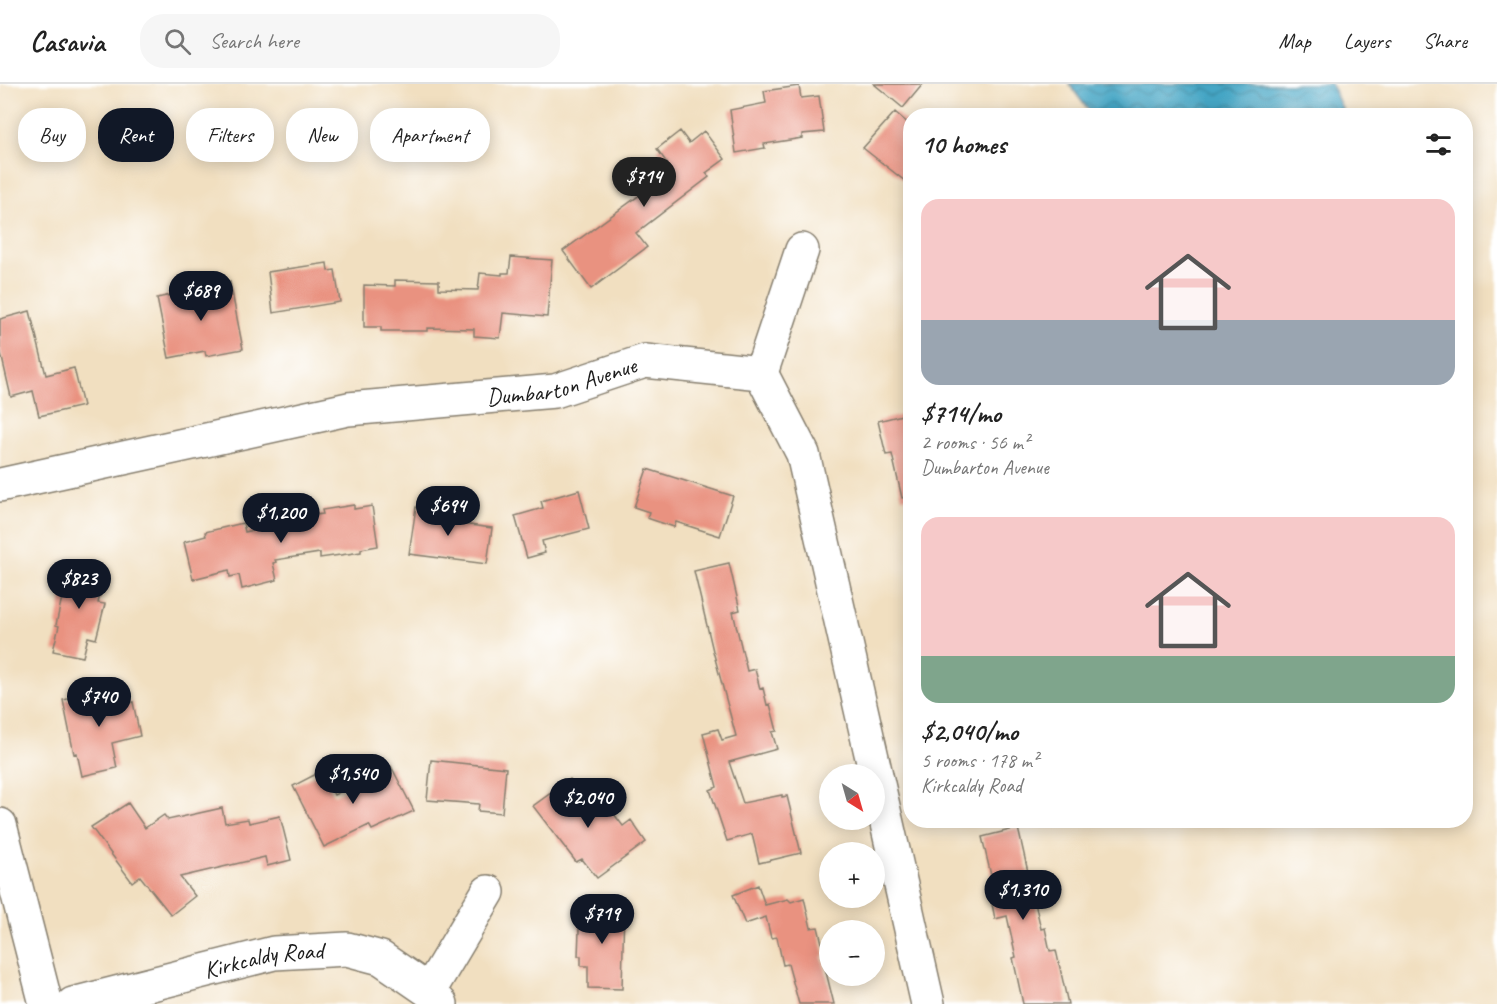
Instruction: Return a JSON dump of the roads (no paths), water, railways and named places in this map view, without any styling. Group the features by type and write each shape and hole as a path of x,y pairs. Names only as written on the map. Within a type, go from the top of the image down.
{"street":[{"path":"802,250 761,373 803,454 928,1004"},
{"name":"Dumbarton Avenue","path":"0,486 348,409 555,391 645,361 761,373"},
{"path":"0,825 46,1004"},
{"path":"435,997 488,892"},
{"name":"Kirkcaldy Road","path":"73,1004 274,953 347,949 381,958 435,997"}],"water":[{"path":"1069,84 1331,84 1342,108 1087,108"}]}
